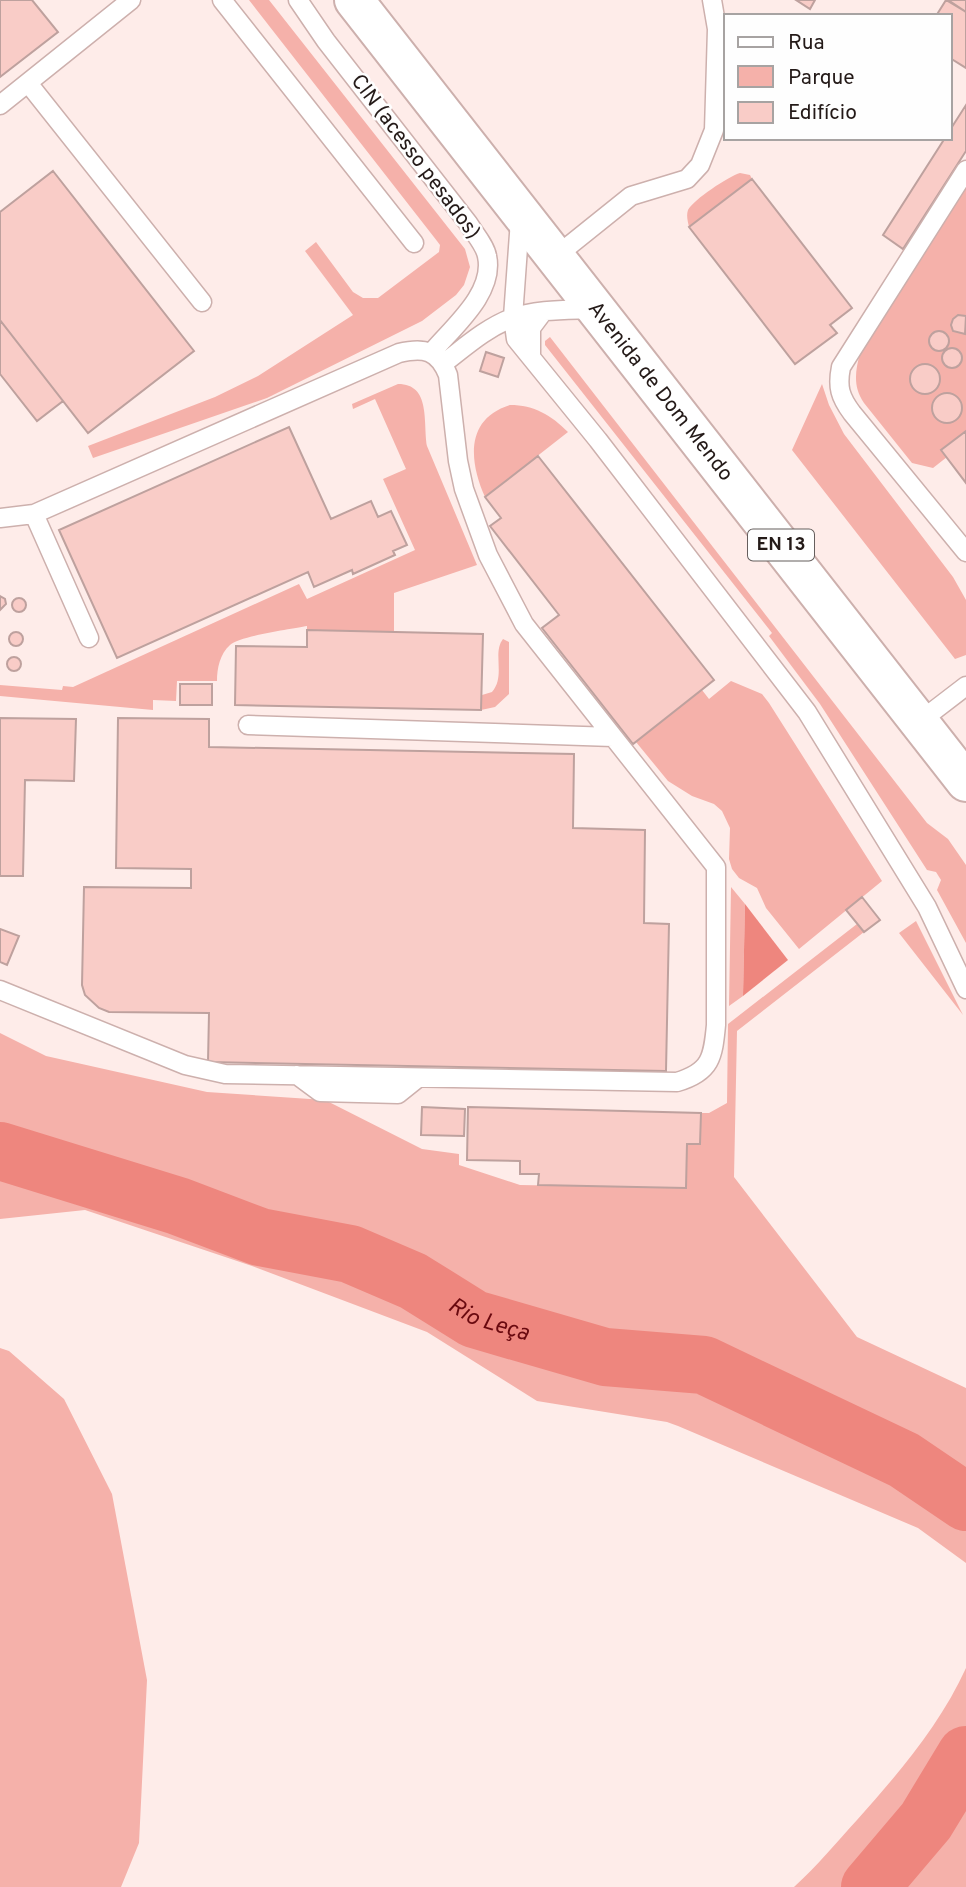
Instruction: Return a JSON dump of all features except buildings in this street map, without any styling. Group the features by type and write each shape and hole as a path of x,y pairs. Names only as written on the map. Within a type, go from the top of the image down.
{"main road":[{"name":"Avenida de Dom Mendo","path":"354,0 966,782"}],"lane":[{"path":"0,105 131,0"},
{"path":"222,0 414,243"},
{"name":"CIN (acesso pesados)","path":"298,0 326,41 468,223 487,253 487,278 476,300 438,358"},
{"path":"555,257 631,196 687,179 700,165 720,131 717,29 712,0"},
{"path":"28,83 202,302"},
{"path":"966,170 841,367 838,382 840,397 852,413 966,552"},
{"path":"520,213 513,317 516,339 807,712 926,906 966,989"},
{"path":"438,358 513,317 596,309"},
{"path":"531,355 531,328 543,312"},
{"path":"0,517 34,514 399,353 415,349 438,358 448,375 464,489 488,555 524,624 716,867 716,1025 714,1050 706,1066 694,1077 677,1082 225,1074 185,1065 0,990"},
{"path":"34,514 89,638"},
{"path":"919,722 966,686"},
{"path":"248,725 613,737"}],"green space":[{"path":"249,0 269,0 465,249 470,267 464,285 456,295 422,321 267,398 93,458 88,446 215,397 258,376 353,315 305,251 316,242 353,292 363,298 378,298 439,252 440,245 437,241"},
{"path":"740,173 750,175 752,179 689,227 687,214 691,206 712,189"},
{"path":"966,187 966,431 941,450 947,457 933,468 912,463 864,403 858,391 856,373 860,353"},
{"path":"550,337 927,823 948,839 966,865 966,943 937,890 941,880 936,872 927,870 820,704 769,636 772,633 545,345 545,341"},
{"path":"398,384 409,386 421,397 427,446 477,565 394,593 394,632 307,630 307,626 244,639 230,645 221,657 217,681 177,681 176,701 153,700 153,710 0,696 0,685 62,690 63,686 73,687 299,584 307,599 415,550 383,479 406,469 375,399 353,409 352,404"},
{"path":"822,384 844,434 953,577 966,600 966,655 955,659 792,450"},
{"path":"510,405 542,412 568,432 485,497 474,456 478,431 495,411"},
{"path":"503,639 509,642 509,694 495,707 481,710 482,695 492,692 496,686 499,651"},
{"path":"731,681 762,694 769,703 882,881 799,949 766,908 757,888 739,878 732,869 729,859 730,828 722,811 714,804 692,796 668,781 636,742 702,690 709,699"},
{"path":"731,887 745,904 743,996 729,1006"},
{"path":"916,921 963,1015 899,933"},
{"path":"857,924 864,932 737,1031 734,1177 857,1337 966,1388 966,1563 918,1528 678,1426 537,1401 427,1332 252,1266 85,1210 0,1219 0,1033 46,1056 207,1092 325,1100 422,1149 459,1154 459,1165 520,1185 686,1188 687,1144 700,1144 701,1113 709,1113 727,1103 728,1024"},
{"path":"0,1348 9,1351 64,1399 112,1494 147,1680 139,1843 121,1887 0,1887"},
{"path":"966,1668 966,1887 794,1887 903,1767 944,1709"}],"shaded area":[{"path":"745,904 788,960 743,996"}],"waterway":[{"name":"Rio Leça","path":"0,1151 178,1206 260,1237 350,1254 413,1281 474,1319 605,1357 704,1365 904,1460 966,1502"},
{"name":"Rio Leça","path":"870,1887 926,1821 966,1755"}]}
